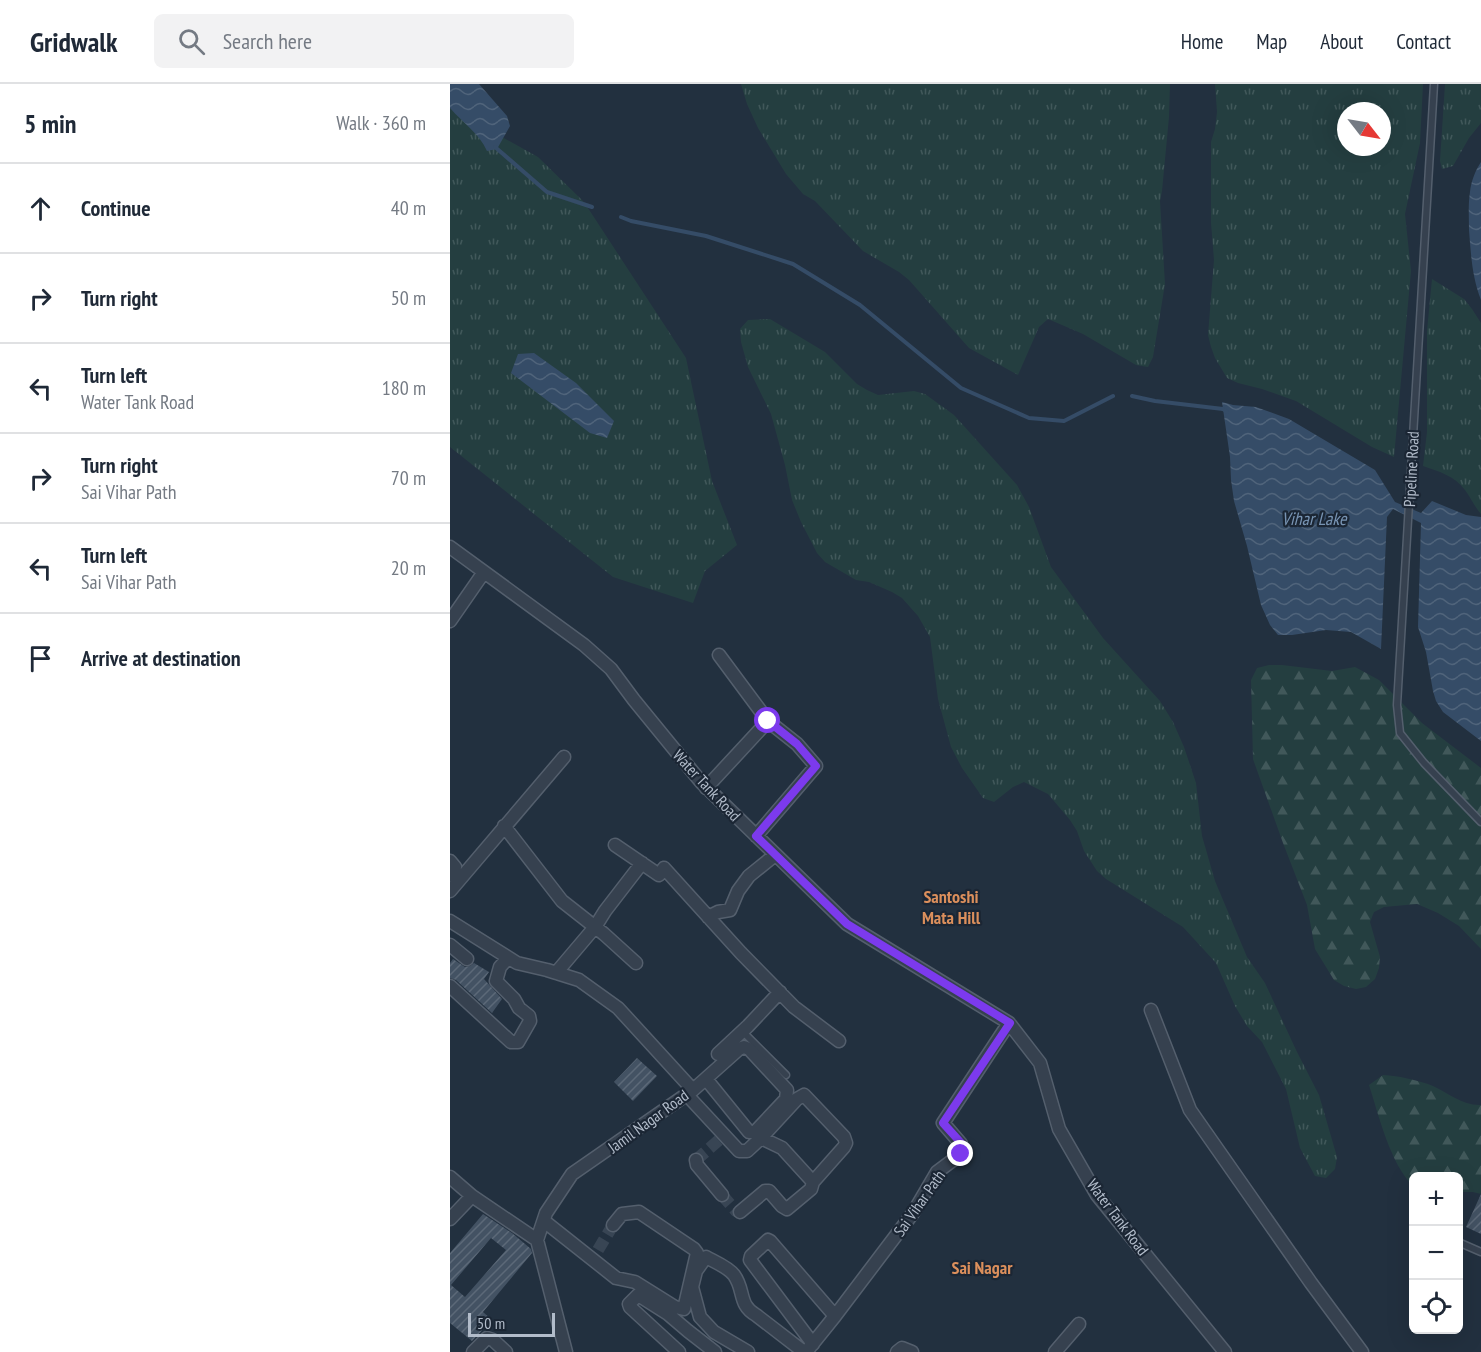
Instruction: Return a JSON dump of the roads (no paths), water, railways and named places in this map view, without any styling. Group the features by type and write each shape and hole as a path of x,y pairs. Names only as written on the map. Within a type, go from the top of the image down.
{"street":[{"name":"Water Tank Road","path":"450,547 584,645 611,669 706,788 847,924 1010,1023 1040,1063 1059,1129 1097,1195 1225,1352"},
{"path":"450,621 484,572"},
{"path":"719,655 768,721 797,744 816,766 756,836"},
{"path":"706,788 768,721"},
{"path":"450,891 564,757"},
{"path":"504,826 562,901 636,963"},
{"path":"615,845 658,875 664,868 741,953 794,1007 839,1041"},
{"path":"708,917 730,910 738,891 749,876 775,855"},
{"path":"450,861 455,867 450,875"},
{"path":"556,973 595,927 642,862"},
{"name":"Jamil Nagar Road","path":"450,921 517,963 579,980 618,1008 690,1093 572,1174 546,1213 537,1240"},
{"path":"450,945 467,959"},
{"path":"450,986 511,1042 518,1042 530,1021 529,1016 496,981 500,967 508,958"},
{"path":"718,1054 780,992"},
{"path":"450,994 504,1042"},
{"path":"1151,1010 1190,1110 1311,1284 1362,1352"},
{"name":"Sai Vihar Path","path":"808,1349 913,1213 937,1172 961,1154 962,1144 943,1123 1010,1023"},
{"path":"706,1079 749,1132 755,1132 786,1099 787,1089 744,1047 739,1049 690,1093 722,1138 739,1150 747,1151 797,1099 804,1095 844,1137 846,1143 813,1182 811,1189 787,1209 769,1191 765,1191 740,1212"},
{"path":"760,1138 782,1148 813,1182"},
{"path":"696,1160 697,1166 722,1195"},
{"path":"450,1177 472,1196 537,1240 566,1352"},
{"path":"450,1219 472,1196"},
{"path":"544,1221 595,1255 616,1278 635,1282 675,1307 684,1309 697,1253 694,1249 639,1212 622,1214 613,1225"},
{"path":"808,1349 750,1260 751,1256 768,1240 770,1241 835,1316"},
{"path":"748,1352 714,1332 700,1317 692,1287 696,1271 706,1257 733,1273 748,1311 808,1349"},
{"path":"679,1352 630,1307 629,1304 635,1297 638,1295 668,1314 715,1352"},
{"path":"1055,1352 1079,1324"},
{"path":"473,1352 487,1338 493,1340 506,1352"},
{"path":"897,1352 902,1348 912,1352"}],"lane":[{"name":"Pipeline Road","path":"1434,84 1397,705 1400,733 1424,763 1481,822"},
{"path":"742,1031 786,1075"},
{"path":"1463,1244 1481,1252"}],"water":[{"path":"450,84 479,84 507,116 510,126 497,149 487,151 475,133 450,108"},
{"path":"1481,162 1481,300 1472,266 1469,197 1471,184"},
{"path":"534,353 576,383 614,421 607,438 590,433 511,373 518,354"},
{"name":"Vihar Lake","path":"1222,402 1256,407 1289,419 1375,470 1395,502 1421,513 1432,501 1466,515 1481,517 1481,741 1443,712 1433,691 1426,652 1418,627 1421,523 1393,509 1387,517 1381,649 1351,632 1326,630 1278,635 1270,625 1261,605 1234,501"}],"waterway":[{"path":"495,147 547,192 592,207"},
{"path":"621,217 706,236 793,264 860,305 961,388 1029,418 1064,421 1113,396"},
{"path":"1132,396 1223,409 1227,412"}],"tunnel":[{"path":"696,1160 719,1140"},
{"path":"722,1195 736,1211 740,1212"},
{"path":"598,1250 613,1225"}],"district":[{"name":"Santoshi Mata Hill","path":"951,906"},
{"name":"Sai Nagar","path":"982,1267"}]}
